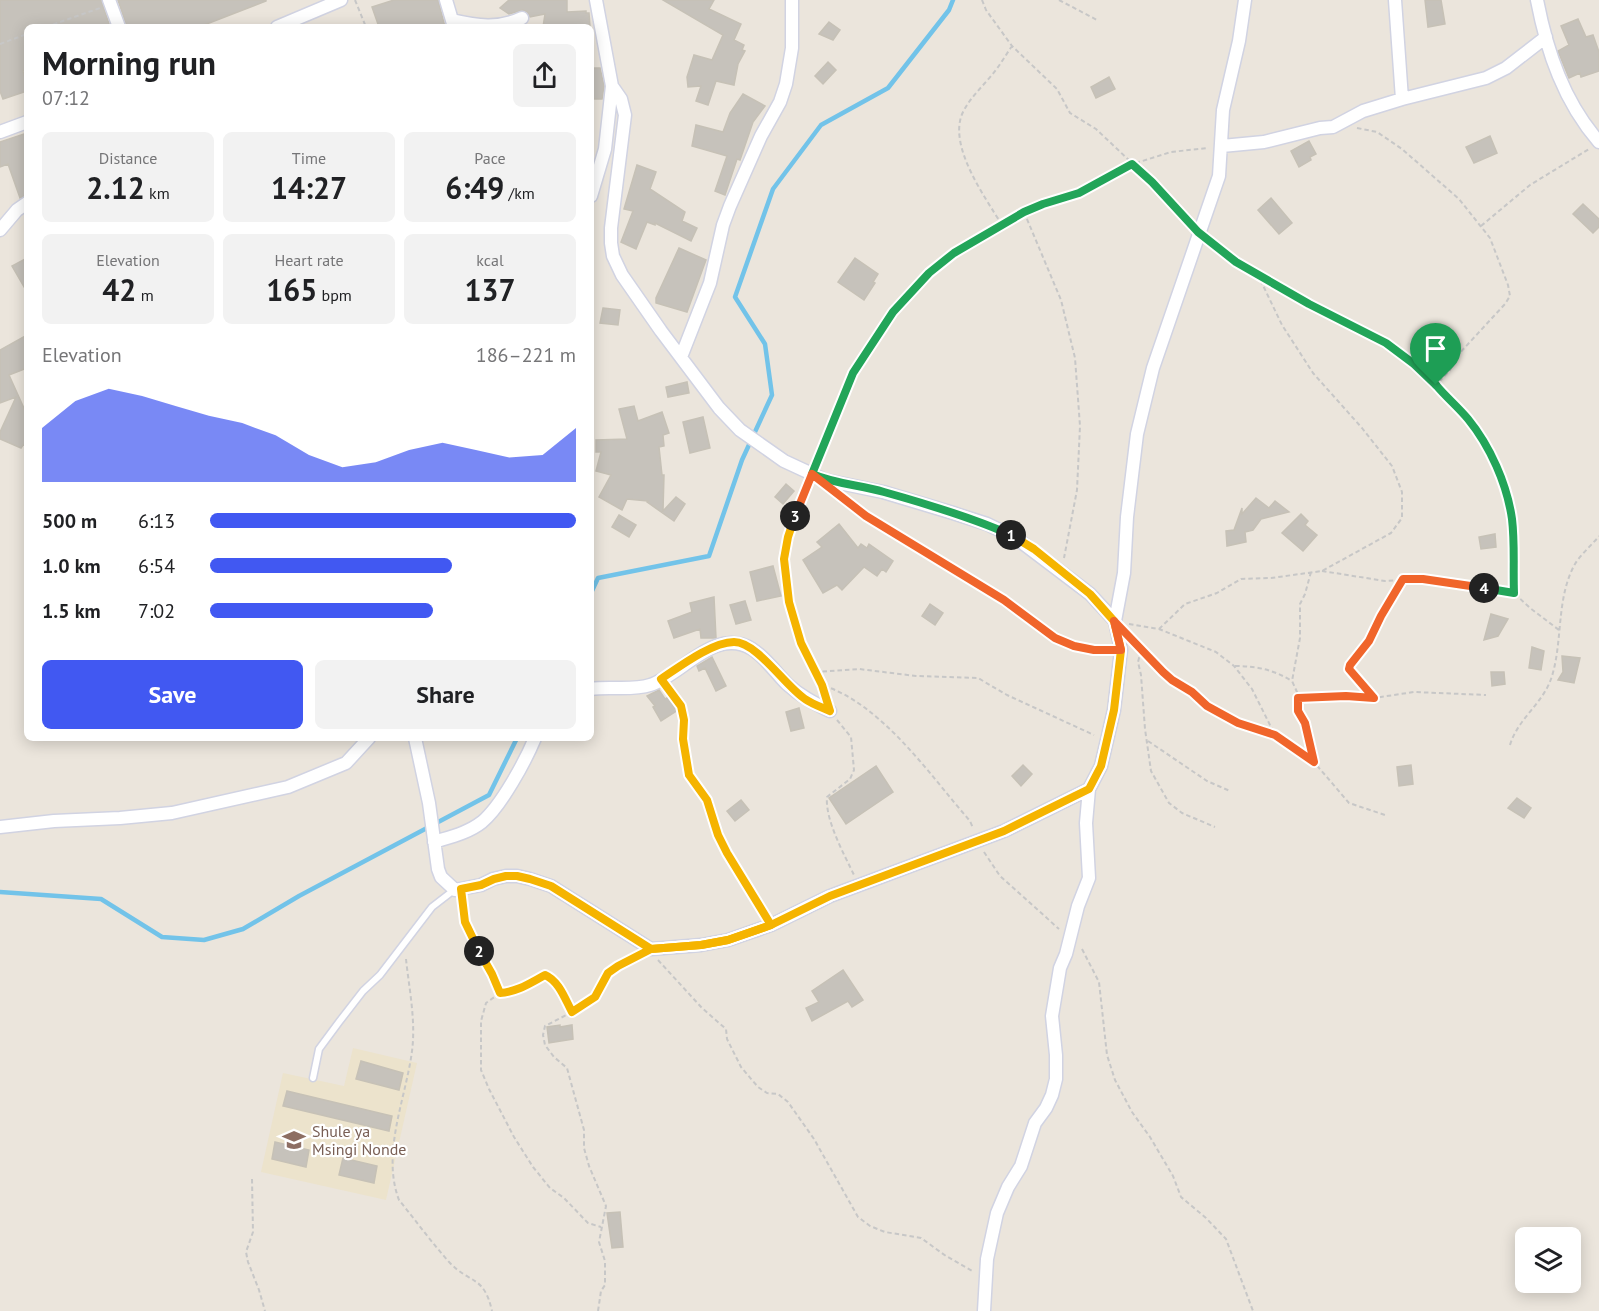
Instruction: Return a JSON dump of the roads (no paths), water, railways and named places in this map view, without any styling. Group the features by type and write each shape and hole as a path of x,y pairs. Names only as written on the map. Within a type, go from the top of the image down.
{"street":[{"path":"284,24 341,0"},
{"path":"446,0 453,23"},
{"path":"594,186 605,149 612,86 596,0"},
{"path":"681,357 710,283 723,225 730,206 761,136 780,102 786,84 792,48 792,0"},
{"path":"984,1311 985,1277 997,1213 1008,1187 1021,1166 1035,1123 1046,1108 1056,1079 1052,1016 1060,968 1078,906 1089,878 1086,823 1089,789 1101,766 1114,710 1121,650 1114,621 1124,573 1127,518 1137,434 1153,368 1219,176 1223,110 1239,41 1245,0"},
{"path":"1395,0 1402,99"},
{"path":"1537,0 1546,37 1564,89 1594,145"},
{"path":"110,2 117,24"},
{"path":"507,24 522,18"},
{"path":"1222,146 1264,142 1333,127 1363,111 1486,78 1506,68 1546,37"},
{"path":"612,86 621,99 625,115 611,228 613,256 633,291 719,408 740,430 784,461 825,480 883,492 987,524 1016,538 1090,594 1114,621"},
{"path":"0,132 24,123"},
{"path":"0,230 24,205"},
{"path":"594,689 652,685 687,661 719,645 735,642 752,649 805,699 830,711"},
{"path":"0,827 172,813 288,787 346,763 367,741"},
{"path":"416,741 441,877 458,890 506,876 517,876 551,886 651,949 701,945 728,940 771,925 830,896 1004,831 1089,789"},
{"path":"433,839 466,832 483,821 514,779 533,741"}],"lane":[{"path":"313,1078 319,1049 363,991 380,975 432,907 458,890"}],"waterway":[{"path":"594,587 598,578 709,556 742,460 772,395 765,344 735,297 773,189 821,125 888,88 949,10 953,0"},
{"path":"0,892 101,899 162,937 204,940 243,929 299,896 489,795 516,741"}],"place":[{"name":"Shule ya Msingi Nonde","path":"294,1140"}]}
